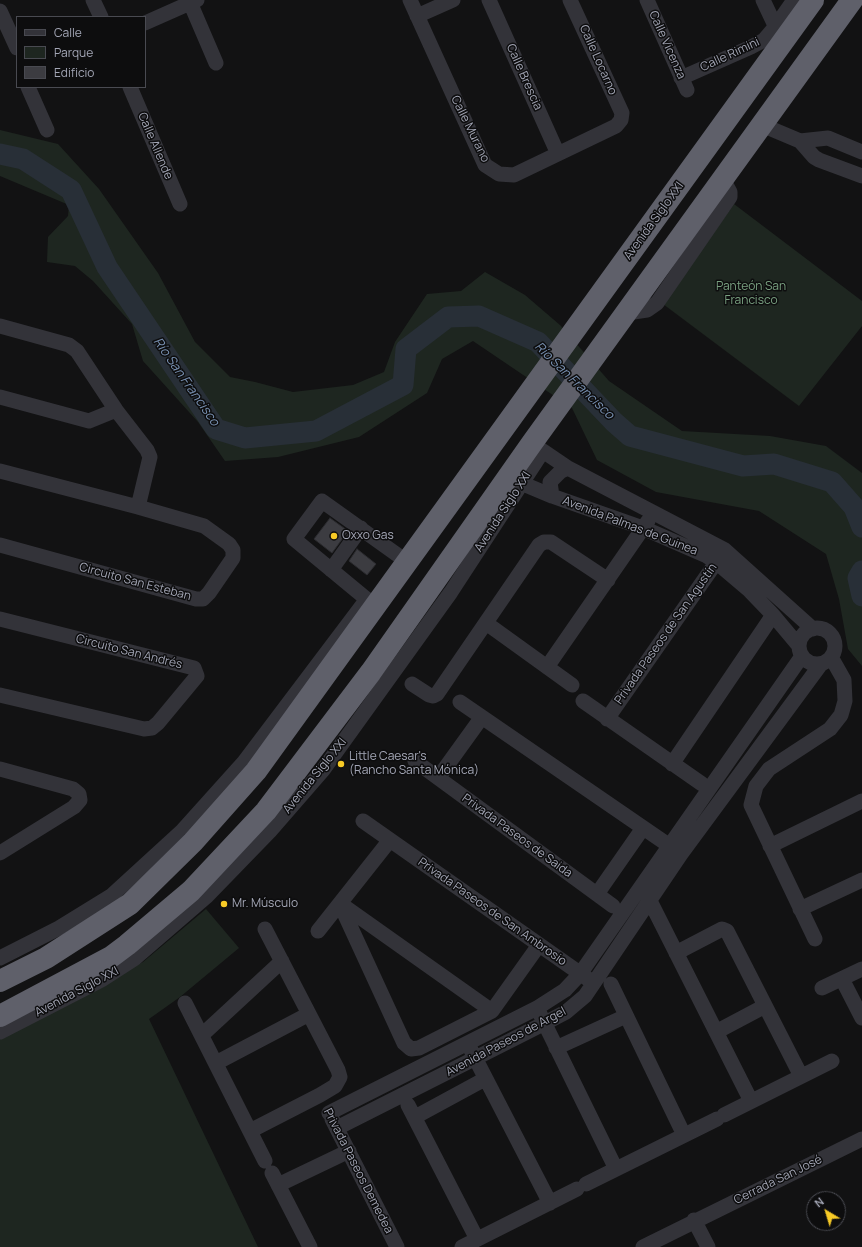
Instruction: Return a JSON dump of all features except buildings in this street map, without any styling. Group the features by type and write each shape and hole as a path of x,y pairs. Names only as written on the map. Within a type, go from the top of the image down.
{"highway":[{"name":"Avenida Siglo XXI","path":"0,981 46,958 130,904 187,837 250,767 372,603 425,540 536,386 779,35 813,0"},
{"name":"Avenida Siglo XXI","path":"0,1016 116,963 191,891 266,811 378,677 538,447 560,404 598,355 852,0"}],"street":[{"path":"93,0 100,16"},
{"name":"Calle Murano","path":"410,0 485,165 498,174 514,175 616,126 621,120"},
{"path":"417,16 453,0"},
{"name":"Calle Brescia","path":"489,0 558,154"},
{"name":"Calle Locarno","path":"570,0 622,114 621,120"},
{"path":"763,0 779,35"},
{"name":"Avenida Siglo XXI","path":"779,35 794,0"},
{"path":"146,23 192,1 216,63"},
{"name":"Calle Vicenza","path":"650,1 684,84"},
{"path":"0,11 16,46"},
{"name":"Calle Rimini","path":"684,84 764,40 779,35"},
{"path":"28,88 47,130"},
{"name":"Calle Allende","path":"130,88 180,204"},
{"path":"762,125 800,141 814,157 836,167 862,176"},
{"path":"800,141 822,137 862,152"},
{"path":"836,167 844,144"},
{"path":"0,326 69,345 77,351 116,410 150,456 138,507"},
{"path":"0,397 89,421 116,410"},
{"name":"Avenida Siglo XXI","path":"378,677 451,592 521,483 538,447"},
{"name":"Avenida Palmas de Guinea","path":"538,447 568,468 725,550 813,629"},
{"path":"552,496 550,482 561,471 568,468"},
{"name":"Circuito San Esteban","path":"0,471 204,526 229,544 233,550 233,558 209,593 203,598 196,599 0,545"},
{"name":"Avenida Palmas de Guinea","path":"521,483 552,496 643,528 705,555 716,562 749,590 773,615 801,651"},
{"path":"372,603 294,539 322,501 399,556"},
{"path":"547,667 653,513"},
{"path":"331,570 361,528"},
{"name":"Avenida Siglo XXI","path":"372,603 399,556 405,549 425,540"},
{"path":"412,684 429,695 433,696 437,694 539,545 544,542 551,542 608,580"},
{"name":"Privada Paseos de San Agustín","path":"607,719 725,550"},
{"path":"672,764 773,615"},
{"name":"Circuito San Andrés","path":"0,619 194,668 196,676 158,723 152,728 144,729 0,695"},
{"path":"486,623 572,685"},
{"path":"583,701 672,764 706,786 801,651 803,636 813,629 825,630 834,639 834,652 826,661 810,663 801,651"},
{"path":"815,939 751,805 756,786 769,769 830,729 841,715 846,701 844,680 826,661"},
{"name":"Avenida Paseos de Argel","path":"329,1113 468,1044 537,1008 565,990 580,974 642,886 723,797 826,661"},
{"path":"460,702 675,850"},
{"path":"438,778 482,717"},
{"name":"Privada Paseos de Saida","path":"415,761 613,906"},
{"path":"0,770 73,789 79,794 80,800 74,807 3,849"},
{"name":"Avenida Paseos de Argel","path":"337,1128 476,1059 566,1012 585,996 650,899 706,786"},
{"path":"770,846 862,801"},
{"name":"Privada Paseos de San Ambrosio","path":"363,821 594,983"},
{"path":"596,894 643,828"},
{"name":"Avenida Siglo XXI","path":"0,958 59,928 111,896 187,837"},
{"path":"318,931 390,840"},
{"path":"800,909 862,880"},
{"path":"642,886 650,899 751,1101"},
{"path":"340,904 492,1011"},
{"path":"340,904 404,1043 410,1049 419,1048 492,1011 540,945"},
{"path":"250,1131 335,1086 340,1077 338,1070 310,1014 265,929"},
{"path":"676,953 725,929 801,1076"},
{"path":"202,1036 282,961"},
{"name":"Avenida Siglo XXI","path":"0,1032 116,963"},
{"path":"822,988 862,969"},
{"path":"842,979 862,1018"},
{"path":"611,984 684,1135"},
{"path":"185,1003 310,1247"},
{"path":"716,1032 765,1006"},
{"path":"537,1008 616,1169"},
{"path":"216,1063 310,1014"},
{"path":"556,1048 626,1016"},
{"path":"468,1044 550,1203"},
{"path":"462,1247 832,1061"},
{"path":"477,1239 412,1111 485,1079"},
{"name":"Privada Paseos Demedea","path":"320,1095 397,1247"},
{"name":"Cerrada San José","path":"643,1247 694,1220 862,1139"},
{"path":"272,1173 349,1151"},
{"path":"694,1220 708,1247"}],"green space":[{"path":"0,130 58,144 99,189 158,273 195,342 230,377 293,392 353,385 384,372 395,342 427,294 461,291 485,272 525,295 560,325 609,381 682,431 770,436 826,446 862,473 862,666 848,649 839,599 826,554 759,511 656,492 597,460 572,408 473,341 442,359 427,393 359,437 278,457 225,461 198,422 143,361 132,324 93,281 75,266 47,262 48,237 68,216 69,205 0,176"},
{"name":"Panteón San Francisco","path":"734,204 862,301 862,326 799,406 663,304"},
{"path":"206,909 239,948 180,997 149,1019 258,1247 0,1247 0,1038 143,962"}],"waterway":[{"name":"Río San Francisco","path":"0,154 23,159 71,190 107,267 216,429 245,438 316,431 403,385 406,349 448,317 479,316 538,342 614,422 630,436 743,466 774,464 832,482 854,507 862,527"},
{"name":"Río San Francisco","path":"862,571 858,578 862,596"}],"place":[{"name":"Oxxo Gas","path":"334,536"},
{"name":"Little Caesar's (Rancho Santa Mónica)","path":"341,764"},
{"name":"Mr. Músculo","path":"224,904"}]}
